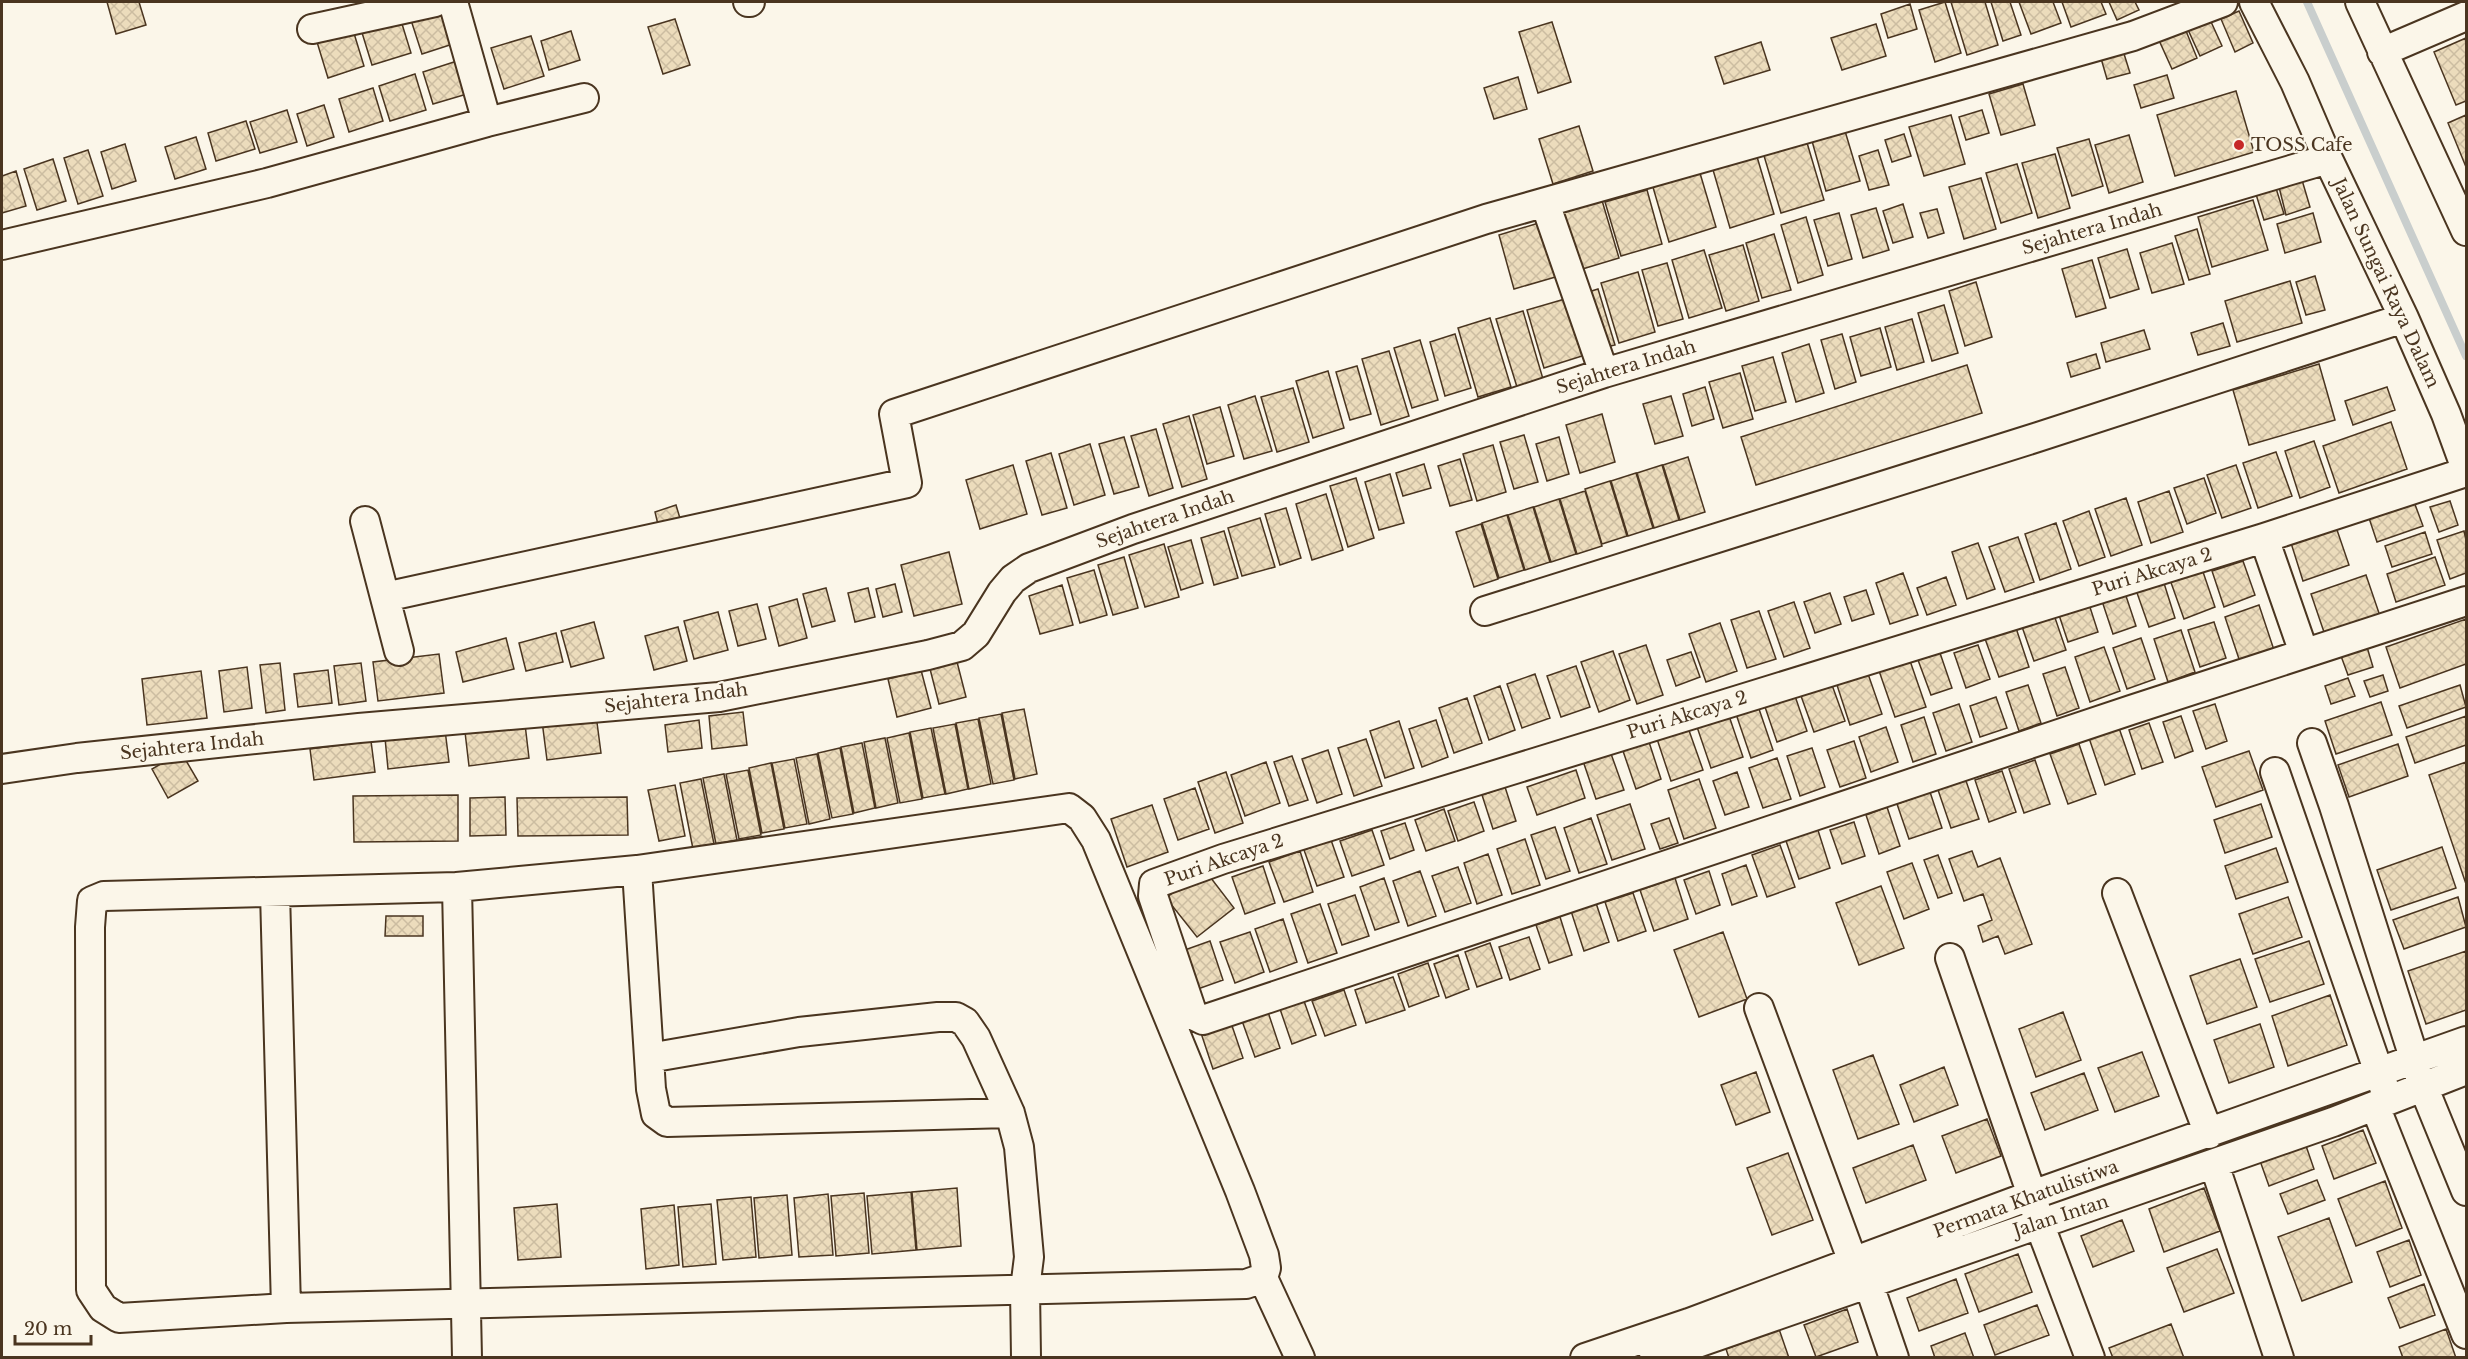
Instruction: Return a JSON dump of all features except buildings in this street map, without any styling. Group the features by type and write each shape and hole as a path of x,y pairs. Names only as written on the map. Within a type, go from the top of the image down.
{"street":[{"path":"312,29 435,2"},
{"path":"453,2 487,122"},
{"path":"385,597 906,483 894,414 1486,219 2133,36 2223,2"},
{"name":"Jalan Sungai Raya Dalam","path":"2254,2 2295,82 2328,159 2404,318 2459,409 2466,470"},
{"path":"2360,2 2465,225"},
{"path":"2382,52 2466,16"},
{"path":"2,245 267,183 487,122 584,98"},
{"name":"Sejahtera Indah","path":"2,769 77,758 360,728 719,697 928,655 962,646 976,634 1002,592 1013,579 1029,568 1133,529 1604,373 2328,159"},
{"path":"1545,203 1604,373"},
{"path":"1485,611 2038,437 2404,318"},
{"name":"Puri Akcaya 2","path":"2466,470 2264,538 1234,855 1154,884 1153,896 1193,1015 1203,1020 2304,653 2466,602"},
{"path":"365,521 399,651"},
{"path":"2264,538 2304,653"},
{"path":"2312,743 2419,1074 2466,1191"},
{"path":"2275,772 2378,1073 2382,1103 2466,1334"},
{"path":"1263,1278 1246,1284 286,1308 119,1318 103,1308 91,1290 92,900 104,896 457,887 637,870 1069,808 1082,818 1096,840 1240,1191 1264,1255 1266,1268 1263,1278 1300,1358"},
{"path":"637,870 649,1058 656,1114 667,1122 1010,1113"},
{"path":"457,887 467,1358"},
{"path":"275,892 286,1308"},
{"path":"2117,893 2209,1134"},
{"path":"1950,958 2032,1195 2039,1223 2090,1358"},
{"path":"1759,1008 1894,1358"},
{"path":"649,1058 799,1032 938,1017 956,1017 965,1022 976,1038 1010,1113 1019,1147 1029,1257 1025,1289 1026,1358"},
{"name":"Permata Khatulistiwa","path":"1586,1358 1696,1341 1861,1272 2032,1195 2378,1073 2419,1074 2466,1041"},
{"name":"Jalan Intan","path":"1861,1272 2039,1223 2214,1164 2382,1103 2419,1074 2466,1070"},
{"path":"2214,1164 2279,1358"},
{"path":"1654,1358 1696,1341"}],"waterway":[{"path":"2307,2 2466,356"}],"place":[{"name":"TOSS Cafe","path":"2239,145"}]}
